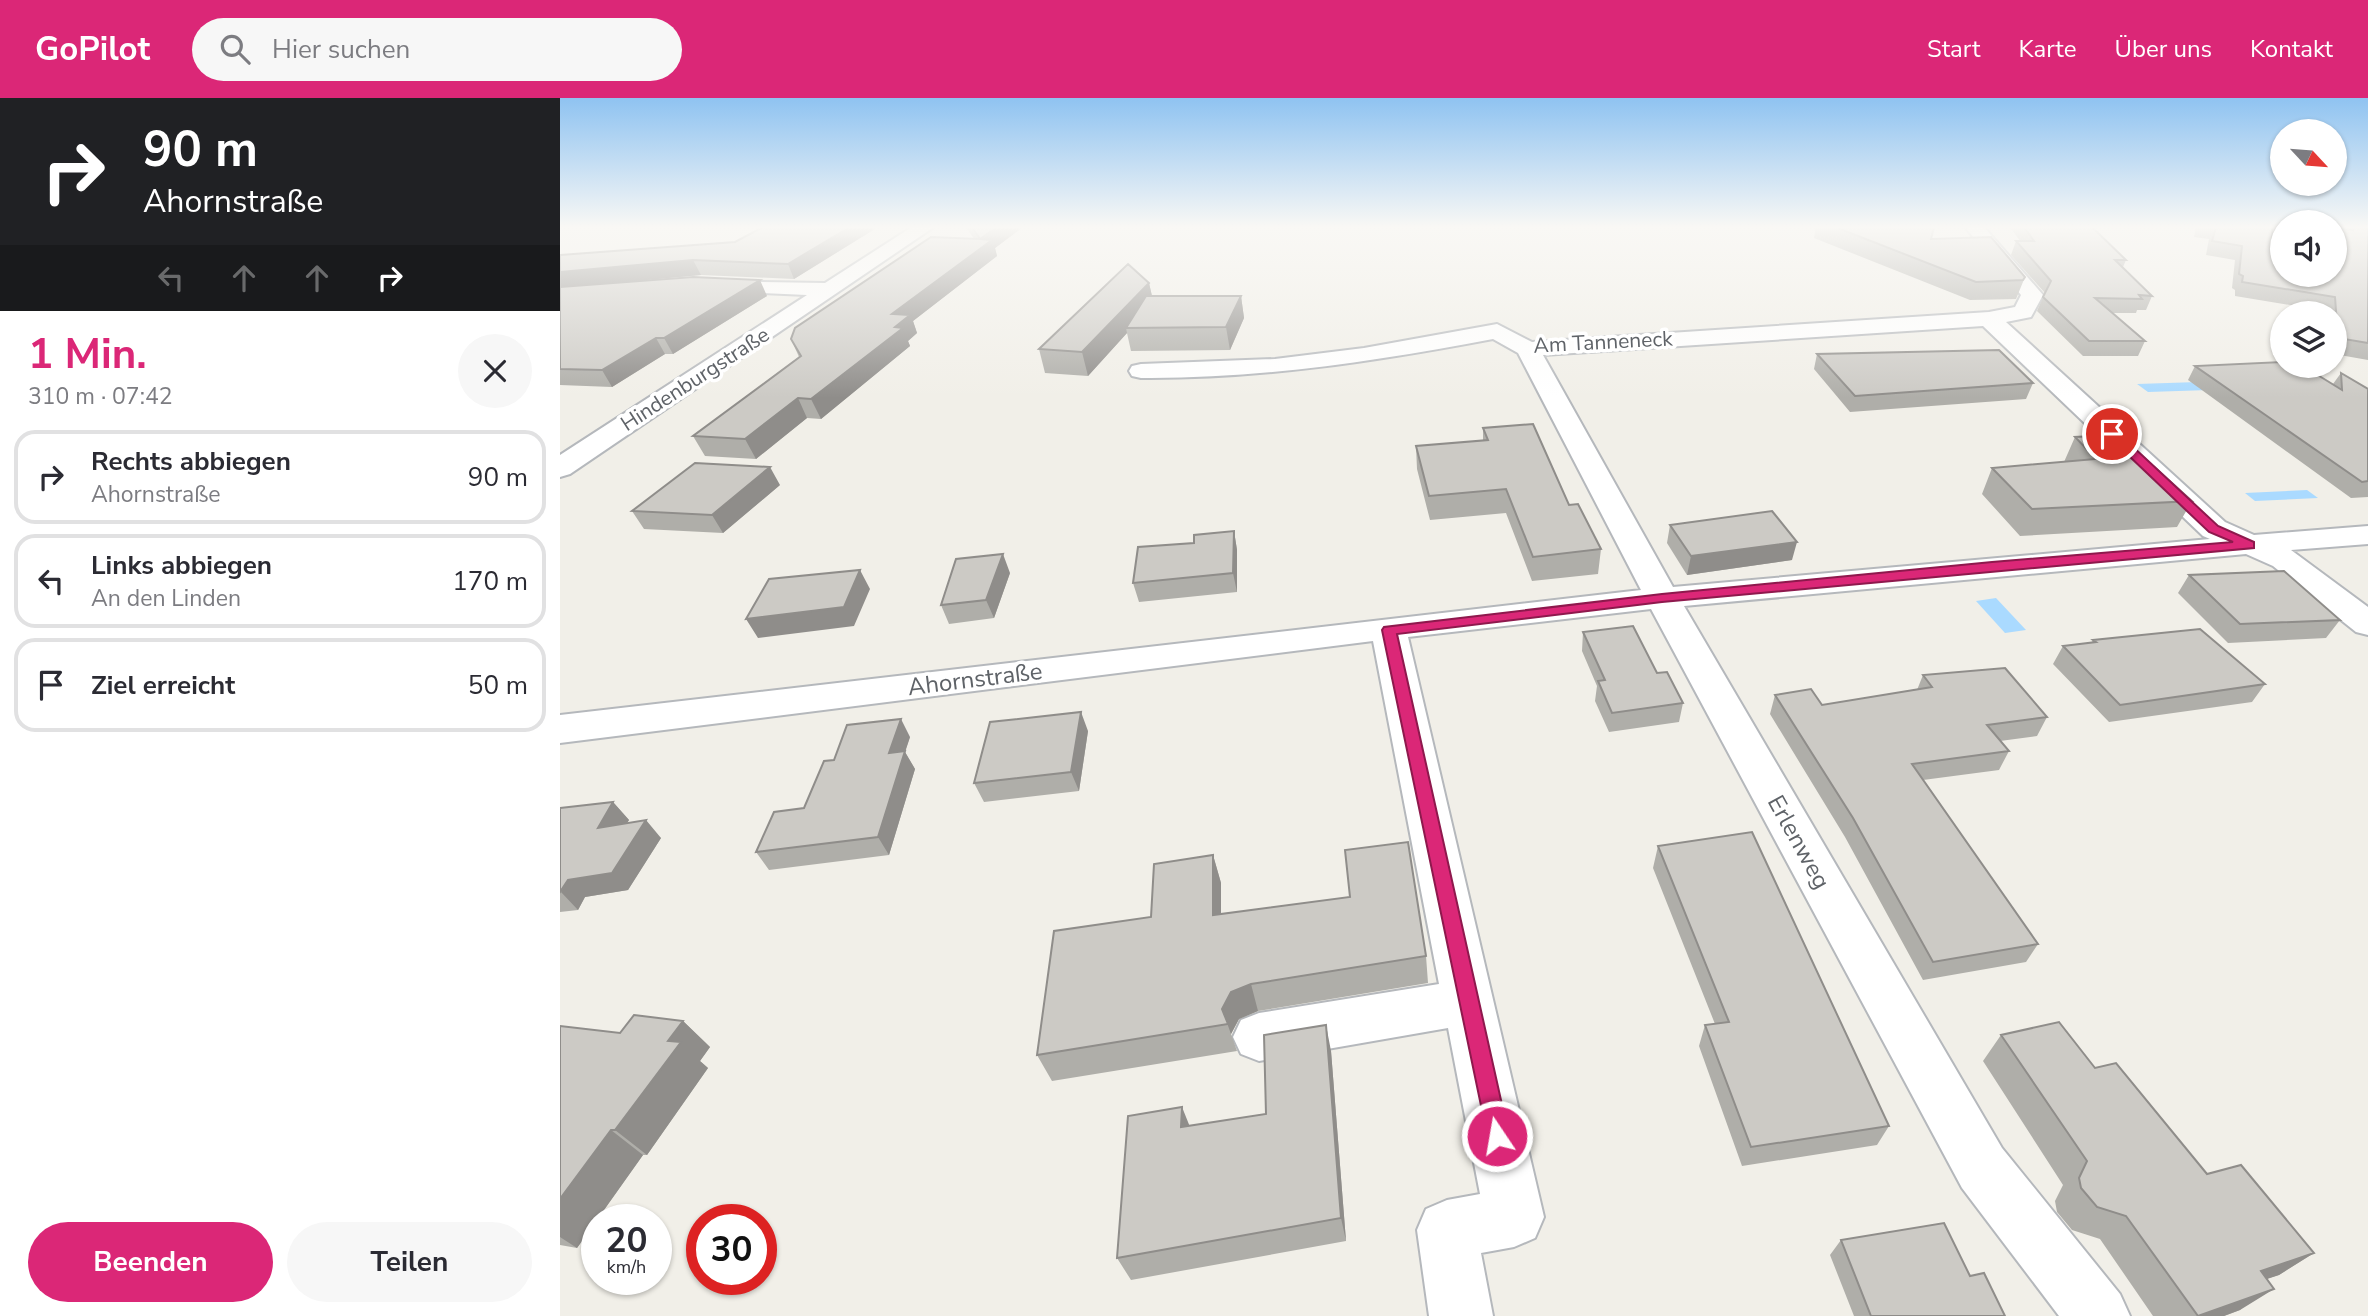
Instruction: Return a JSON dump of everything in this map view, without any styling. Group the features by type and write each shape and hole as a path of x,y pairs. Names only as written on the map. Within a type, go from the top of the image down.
{"street":[{"name":"Hindenburgstraße","path":"560,468 838,284"},
{"name":"Am Tanneneck","path":"1141,371 1178,372 1307,364 1497,331 1528,349 1989,319 2023,312 2032,295 2022,284"},
{"name":"Hindenburgstraße","path":"690,285 829,290"},
{"path":"1989,319 2214,529 2284,559 2368,624"},
{"name":"Erlenweg","path":"1528,349 1662,598 1982,1168 2098,1316"},
{"name":"Ahornstraße","path":"560,729 1662,598 1992,566 2249,545 2289,539 2368,535"},
{"path":"1389,630 1514,1217 1447,1230 1461,1316"},
{"path":"1259,1037 1469,1002"}],"water":[{"path":"2198,382 2209,390 2148,392 2137,384"},
{"path":"2307,490 2318,498 2255,501 2245,493"},
{"path":"1996,598 2026,630 2005,633 1976,601"}],"building":[{"path":"602,284 754,284 664,338 656,338 602,370 560,369 560,287"},
{"path":"861,284 933,284 892,314 910,315 895,327 903,328 811,399 798,398 745,439 693,436 801,356 791,339 795,328"},
{"path":"1107,284 1148,284 1082,352 1039,349"},
{"path":"2050,284 2140,284 2152,296 2139,295 2142,299 2095,298 2145,341 2089,341 2043,297"},
{"path":"2347,284 2368,284 2368,343 2347,340 2347,301 2335,301 2335,297 2273,287 2347,287"},
{"path":"1146,296 1241,296 1226,327 1126,328"},
{"path":"1999,350 2033,383 1855,396 1817,354"},
{"path":"2270,363 2270,378 2322,378 2342,390 2341,378 2347,377 2368,389 2368,481 2362,482 2195,366"},
{"path":"1533,424 1569,505 1578,504 1601,549 1533,557 1506,489 1429,496 1416,446 1488,440 1483,428"},
{"path":"2119,435 2192,501 2032,509 1992,468 2096,459 2075,437"},
{"path":"695,463 770,467 712,515 632,511"},
{"path":"1772,511 1797,542 1691,556 1670,525"},
{"path":"1234,531 1233,573 1133,583 1138,547 1194,543 1194,535"},
{"path":"1003,554 986,600 941,605 956,559"},
{"path":"860,570 844,607 746,619 769,579"},
{"path":"2284,571 2340,620 2240,624 2189,575"},
{"path":"1633,626 1657,673 1667,672 1683,703 1612,713 1598,681 1605,680 1583,632"},
{"path":"2200,629 2265,684 2120,705 2063,646 2096,642 2093,640"},
{"path":"2005,668 2047,717 1987,725 2009,751 1912,764 2038,944 1933,962 1853,818 1775,695 1811,689 1822,705 1932,687 1923,675"},
{"path":"1081,712 1071,772 974,783 990,722"},
{"path":"901,719 889,753 905,751 878,837 756,852 774,812 804,808 824,761 834,760 847,725"},
{"path":"613,802 598,828 646,820 612,873 568,880 560,892 560,808"},
{"path":"1752,832 1889,1126 1751,1147 1705,1025 1729,1022 1658,846"},
{"path":"1408,842 1426,956 1251,984 1231,992 1222,1009 1228,1024 1037,1055 1054,931 1151,917 1154,864 1213,855 1213,915 1350,897 1345,850"},
{"path":"634,1015 683,1021 668,1041 681,1042 560,1199 560,1026 620,1033"},
{"path":"2059,1022 2095,1068 2116,1063 2207,1174 2241,1165 2314,1253 2261,1271 2274,1289 2198,1316 2126,1216 2097,1207 2081,1188 2079,1178 2087,1161 2001,1035"},
{"path":"1326,1025 1341,1218 1117,1258 1128,1116 1182,1107 1181,1127 1266,1114 1264,1035"},
{"path":"1944,1223 1970,1276 1984,1273 2005,1316 1871,1316 1841,1240"}],"route":[{"path":"1497,1136 1389,630 1662,598 1992,566 2249,545 2214,529 2112,434"}]}
